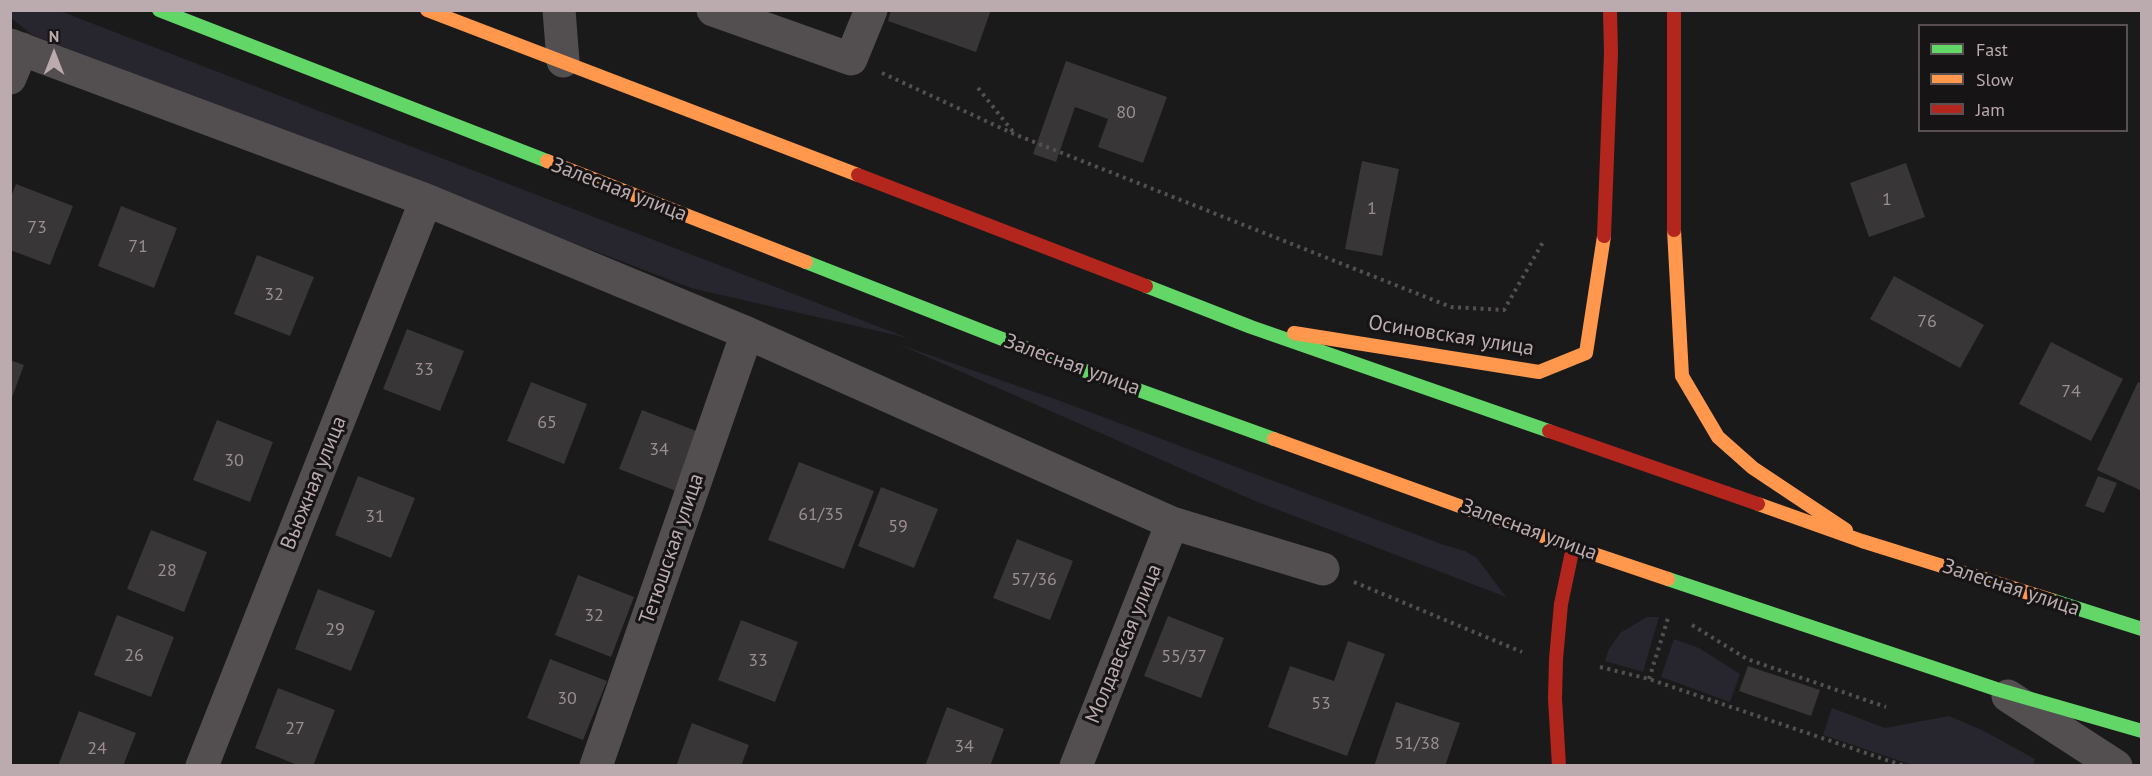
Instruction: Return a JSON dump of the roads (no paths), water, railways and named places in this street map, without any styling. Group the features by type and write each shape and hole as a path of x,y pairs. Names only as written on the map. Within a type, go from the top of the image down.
{"main road":[{"name":"Залесная улица","path":"159,10 1066,364 1573,546 1996,689 2142,731"},
{"name":"Залесная улица","path":"427,10 1251,327 1862,541 2142,629"},
{"name":"Осиновская улица","path":"1251,327 1539,372 1587,353 1604,246 1611,52 1610,10"},
{"path":"1674,10 1674,252 1682,376 1718,437 1753,468 1862,541"},
{"path":"1559,765 1555,699 1556,659 1561,604 1573,546"}],"street":[{"path":"559,10 563,61"},
{"path":"713,10 851,59 871,10"},
{"path":"14,57 426,200 747,333 1172,523 1323,569"},
{"name":"Вьюжная улица","path":"202,765 426,200"},
{"name":"Тетюшская улица","path":"596,765 747,333"},
{"name":"Молдавская улица","path":"1076,765 1172,523"},
{"name":"Залесная улица","path":"1996,689 2116,765"}]}
